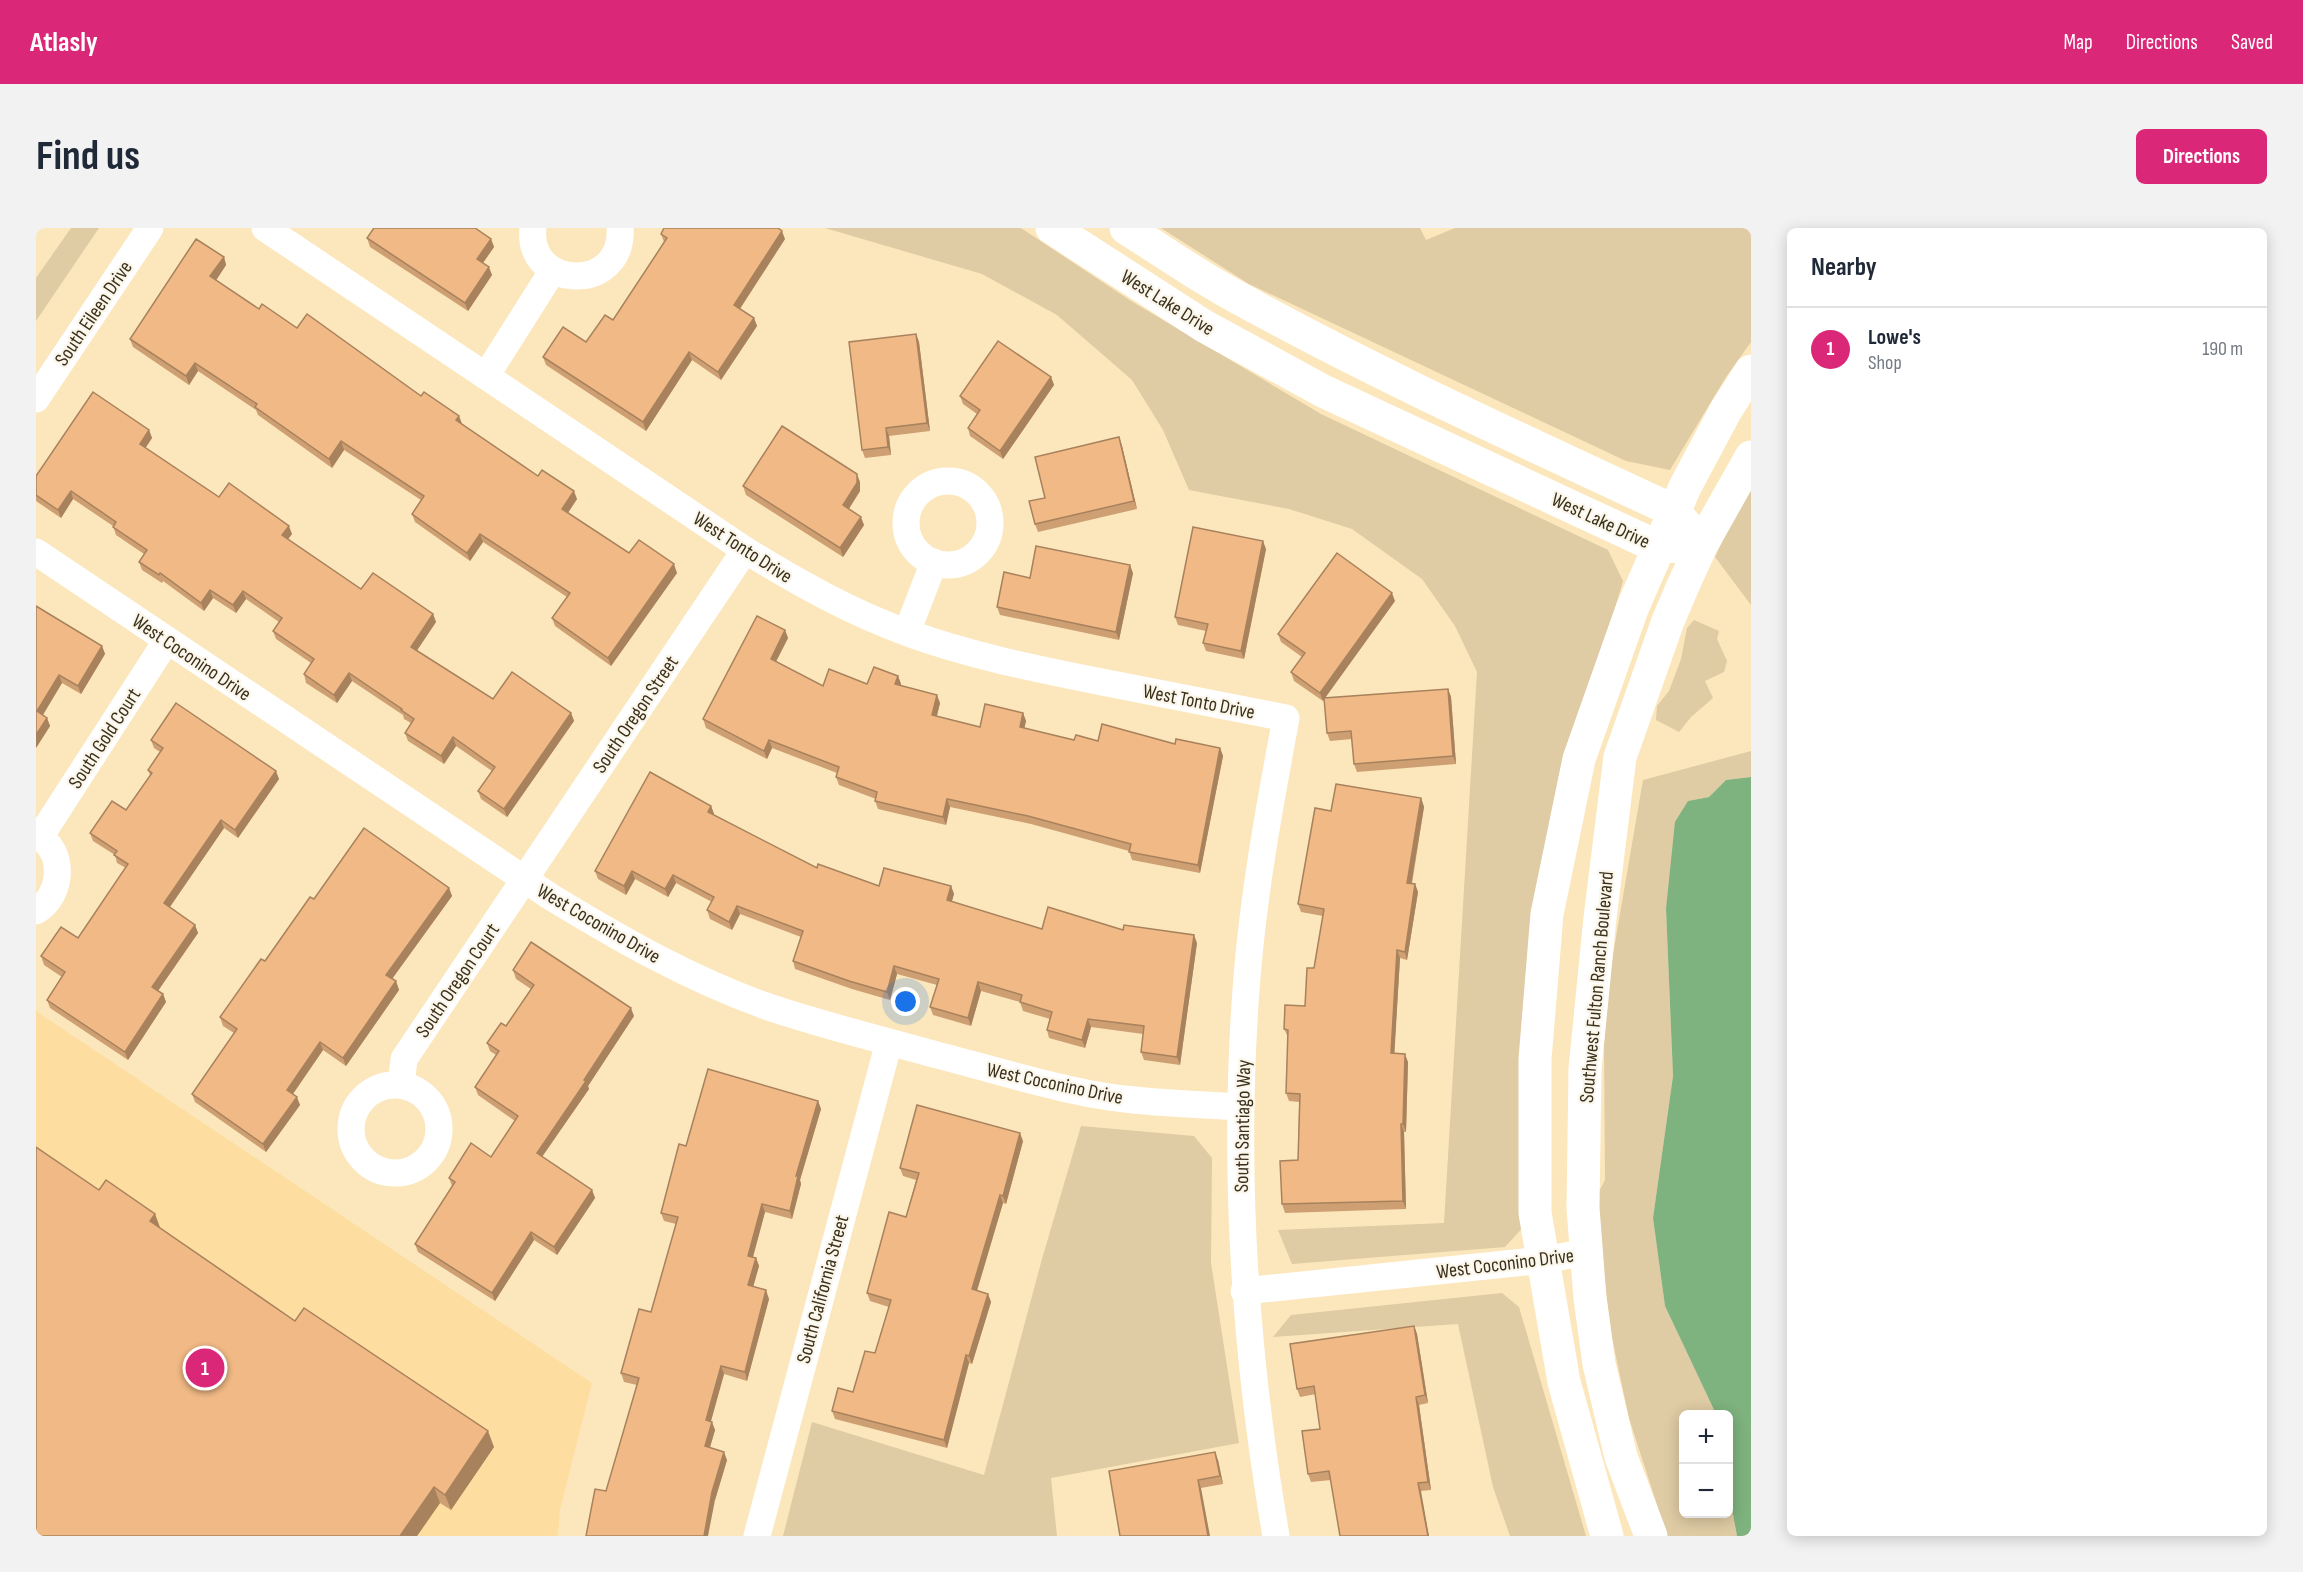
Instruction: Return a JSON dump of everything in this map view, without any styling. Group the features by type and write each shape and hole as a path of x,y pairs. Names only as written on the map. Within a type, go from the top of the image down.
{"street":[{"name":"South Eileen Drive","path":"36,399 150,228"},
{"name":"West Tonto Drive","path":"265,228 745,550 851,609 907,632 967,652 1029,667 1286,718"},
{"path":"533,228 535,250 542,262 565,276 579,277 604,268 613,258 619,245 620,228"},
{"name":"West Lake Drive","path":"1052,228 1204,326 1323,391 1658,547 1702,544"},
{"name":"West Lake Drive","path":"1126,228 1224,290 1345,354 1674,511 1702,544"},
{"path":"486,376 553,270"},
{"path":"1607,1536 1564,1382 1535,1213 1535,1059 1547,914 1579,759 1632,609 1674,511 1726,410 1751,371"},
{"name":"Southwest Fulton Ranch Boulevard","path":"1651,1536 1621,1457 1599,1364 1590,1298 1583,1208 1585,1069 1600,918 1620,757 1668,621 1702,544 1751,457"},
{"name":"South Oregon Street","path":"525,879 745,550"},
{"name":"West Coconino Drive","path":"36,552 525,879 620,939 692,975 766,1006 889,1042 1091,1094 1149,1102 1240,1107"},
{"path":"907,632 934,562"},
{"name":"South Gold Court","path":"36,911 51,898 58,872 56,859 50,847 38,836 167,640"},
{"name":"South Santiago Way","path":"1276,1536 1244,1291 1240,1199 1240,1107 1250,953 1263,846 1286,718"},
{"name":"South Oregon Court","path":"400,1085 404,1059 525,879"},
{"name":"South California Street","path":"757,1536 889,1042"},
{"name":"West Coconino Drive","path":"1244,1291 1544,1260 1586,1252"}],"shaded area":[{"path":"71,228 99,228 36,321 36,278"},
{"path":"825,228 1021,228 1131,301 1321,414 1608,550 1623,581 1560,799 1526,1224 1505,1247 1292,1264 1278,1230 1444,1223 1477,672 1455,626 1422,579 1352,529 1289,509 1189,490 1163,430 1132,380 1057,315 982,274"},
{"path":"1161,228 1420,228 1426,240 1455,228 1751,228 1751,342 1726,377 1670,470 1626,461 1249,284"},
{"path":"1751,481 1751,605 1715,557"},
{"path":"1694,620 1719,631 1717,639 1727,661 1724,672 1705,681 1713,698 1691,717 1679,732 1656,720 1657,706 1669,691 1681,659 1687,628"},
{"path":"1751,751 1751,777 1726,780 1709,797 1688,801 1666,909 1673,1076 1653,1218 1665,1306 1714,1410 1679,1410 1679,1518 1733,1518 1733,1514 1737,1536 1667,1536 1629,1418 1612,1338 1594,1201 1605,1180 1604,1043 1610,972 1643,780"},
{"path":"1751,777 1751,1536 1737,1536 1733,1514 1733,1410 1714,1410 1665,1306 1653,1218 1673,1076 1666,909 1675,822 1688,801 1709,797 1726,780"},
{"path":"36,1011 592,1383 560,1510 558,1536 36,1536"},
{"path":"1081,1126 1194,1136 1212,1158 1211,1263 1239,1443 1051,1478 1057,1536 783,1536 812,1422 984,1475 1042,1259"},
{"path":"1502,1293 1519,1307 1586,1536 1510,1536 1493,1487 1458,1324 1273,1337 1291,1315"}],"building":[{"path":"374,228 475,228 491,239 477,259 489,267 465,303 367,238"},
{"path":"664,228 778,228 782,231 734,305 754,318 718,372 689,352 643,422 543,357 563,327 586,342 605,315 613,320 667,238 661,234"},
{"path":"196,239 224,257 210,276 259,309 262,304 297,328 307,314 421,396 424,392 459,416 456,420 538,476 542,470 574,491 562,509 629,553 639,540 674,564 608,658 552,618 570,593 480,534 467,553 412,514 424,496 341,441 329,459 255,407 257,404 195,363 186,376 130,339"},
{"path":"916,334 927,423 886,428 888,447 862,450 849,342"},
{"path":"998,341 1051,377 1000,451 968,428 980,410 960,396"},
{"path":"93,392 149,430 140,444 219,497 229,483 289,526 282,535 361,589 373,573 433,614 411,647 493,699 512,672 571,713 504,809 478,791 495,767 453,737 441,756 405,733 414,719 349,673 334,695 304,674 314,659 273,631 282,618 243,591 233,605 210,590 201,603 160,573 159,575 139,562 147,550 113,527 116,522 71,491 58,510 36,495 36,476"},
{"path":"782,426 857,474 857,483 843,505 861,517 840,548 743,486"},
{"path":"1119,437 1134,501 1035,524 1029,501 1045,498 1035,457"},
{"path":"1193,527 1263,541 1241,651 1203,643 1208,624 1175,617"},
{"path":"1036,546 1130,565 1116,632 997,607 1004,572 1030,578"},
{"path":"1337,553 1392,593 1320,693 1291,672 1305,653 1278,634"},
{"path":"36,606 102,646 78,686 59,675 37,711 47,718 36,735"},
{"path":"757,616 785,630 771,659 823,686 829,669 867,684 874,667 898,676 895,684 937,695 932,715 980,727 985,704 1023,713 1020,727 1074,740 1076,735 1098,741 1102,724 1175,744 1176,739 1220,748 1198,865 1129,852 1131,844 1028,816 947,799 943,817 875,801 877,792 836,777 839,767 769,740 764,751 703,719"},
{"path":"1448,689 1453,756 1354,764 1351,731 1327,733 1324,698"},
{"path":"176,703 276,771 235,830 221,820 164,903 195,925 152,987 163,994 125,1052 47,1000 65,972 41,956 61,927 78,938 128,864 114,855 117,851 90,833 112,801 126,810 152,773 148,770 163,748 151,740"},
{"path":"650,772 711,806 708,812 817,868 818,864 879,886 884,868 951,886 947,900 1042,929 1048,907 1123,930 1124,925 1194,935 1177,1057 1141,1052 1144,1026 1088,1019 1082,1040 1047,1030 1052,1012 1020,1002 1022,995 978,982 968,1018 930,1007 939,979 894,966 887,992 849,981 793,961 803,931 737,906 729,922 707,910 714,897 673,875 665,889 632,871 624,886 595,871"},
{"path":"1336,784 1421,798 1407,883 1415,884 1405,952 1397,950 1391,1053 1405,1054 1403,1124 1401,1124 1403,1201 1282,1204 1280,1161 1298,1160 1300,1094 1286,1093 1288,1030 1284,1029 1285,1005 1305,1006 1307,968 1314,968 1324,909 1298,904 1315,808 1331,811"},
{"path":"364,828 449,888 386,975 396,981 343,1058 320,1042 287,1090 297,1097 263,1144 192,1094 237,1029 220,1017 261,959 265,961 310,897 314,899"},
{"path":"531,942 631,1008 584,1080 586,1081 537,1153 592,1190 554,1247 531,1232 492,1293 415,1244 455,1182 449,1178 471,1143 491,1157 518,1116 475,1087 499,1051 487,1043 501,1023 506,1026 534,985 513,970"},
{"path":"708,1069 818,1101 796,1176 798,1176 790,1211 762,1204 748,1256 756,1258 748,1285 766,1290 745,1372 721,1366 706,1420 712,1422 705,1446 724,1452 712,1492 704,1536 586,1536 595,1489 606,1491 639,1378 621,1373 639,1309 651,1312 678,1217 661,1213 679,1144 686,1146"},
{"path":"917,1105 1020,1133 1003,1196 1000,1195 972,1289 988,1294 969,1356 966,1355 944,1440 832,1411 838,1388 853,1392 865,1351 875,1353 891,1300 867,1293 889,1212 906,1217 919,1173 900,1168"},
{"path":"36,1147 99,1190 106,1180 155,1214 150,1221 295,1321 304,1308 488,1431 445,1495 434,1487 400,1536 36,1536"},
{"path":"1414,1326 1425,1395 1416,1397 1428,1482 1418,1483 1428,1536 1340,1536 1329,1471 1308,1474 1302,1431 1320,1429 1314,1386 1297,1389 1290,1344"},
{"path":"1215,1452 1220,1476 1198,1480 1208,1536 1120,1536 1109,1471"}],"place":[{"name":"Lowe's","path":"205,1368"}]}
